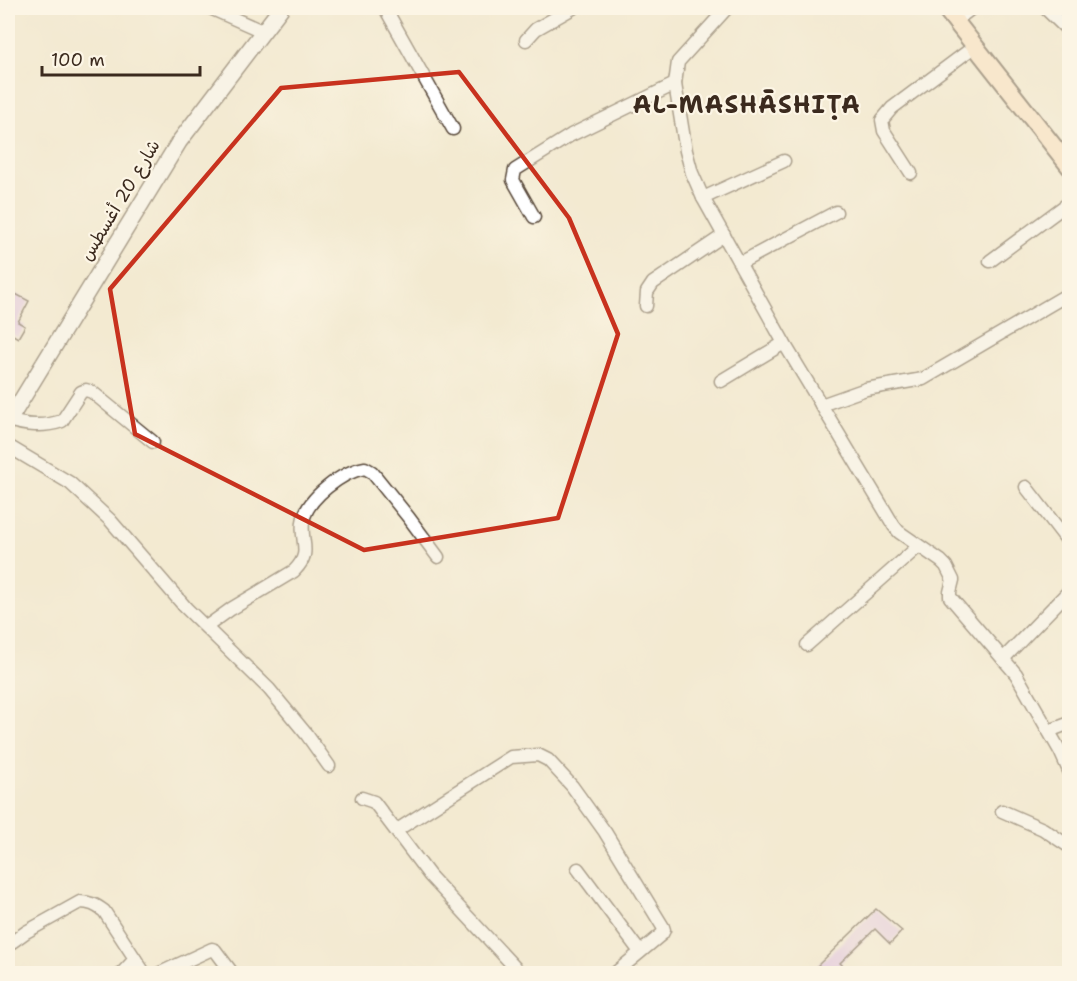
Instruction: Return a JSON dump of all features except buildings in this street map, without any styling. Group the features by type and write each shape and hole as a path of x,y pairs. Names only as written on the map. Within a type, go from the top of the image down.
{"main road":[{"path":"950,14 1070,167"}],"street":[{"path":"210,8 262,31"},
{"name":"شارع 20 أغسطس","path":"8,421 179,142 281,8"},
{"path":"385,8 453,129"},
{"path":"526,40 536,29 573,8"},
{"path":"727,8 678,62 675,84 686,151 692,173 703,198 784,343 894,526 946,566 953,580 950,597 1016,674 1070,772"},
{"path":"950,14 972,8"},
{"path":"1045,8 1070,32"},
{"path":"911,173 884,130 882,120 892,108 975,46"},
{"path":"534,217 513,180 514,170 572,135 675,84"},
{"path":"703,198 784,161"},
{"path":"990,261 1070,202"},
{"path":"740,263 836,212"},
{"path":"645,306 647,292 653,283 724,235"},
{"path":"821,405 866,389 923,380 1070,293"},
{"path":"720,381 784,343"},
{"path":"8,421 39,425 57,423 62,420 81,392 86,390 92,392 153,442"},
{"path":"8,446 70,483 110,520 186,608 269,689 307,735 328,766"},
{"path":"206,627 300,565 305,549 303,521 309,507 330,486 355,469 365,468 372,472 438,557"},
{"path":"1026,487 1070,544"},
{"path":"807,645 919,546"},
{"path":"1004,659 1070,590"},
{"path":"1049,731 1070,723"},
{"path":"397,830 511,757 537,755 548,760 572,786 605,832 664,930 614,974"},
{"path":"362,798 374,802 430,876 520,974"},
{"path":"1002,811 1043,829 1070,848"},
{"path":"578,869 640,952"},
{"path":"8,945 26,932 80,902 88,902 104,911 145,974"},
{"path":"158,974 212,949 233,974"},
{"path":"121,974 135,959"}],"highlighted area":[{"path":"459,72 569,218 618,334 558,518 364,550 135,434 110,289 281,88"}],"district":[{"name":"AL-MASHĀSHIṬA","path":"747,105"}]}
